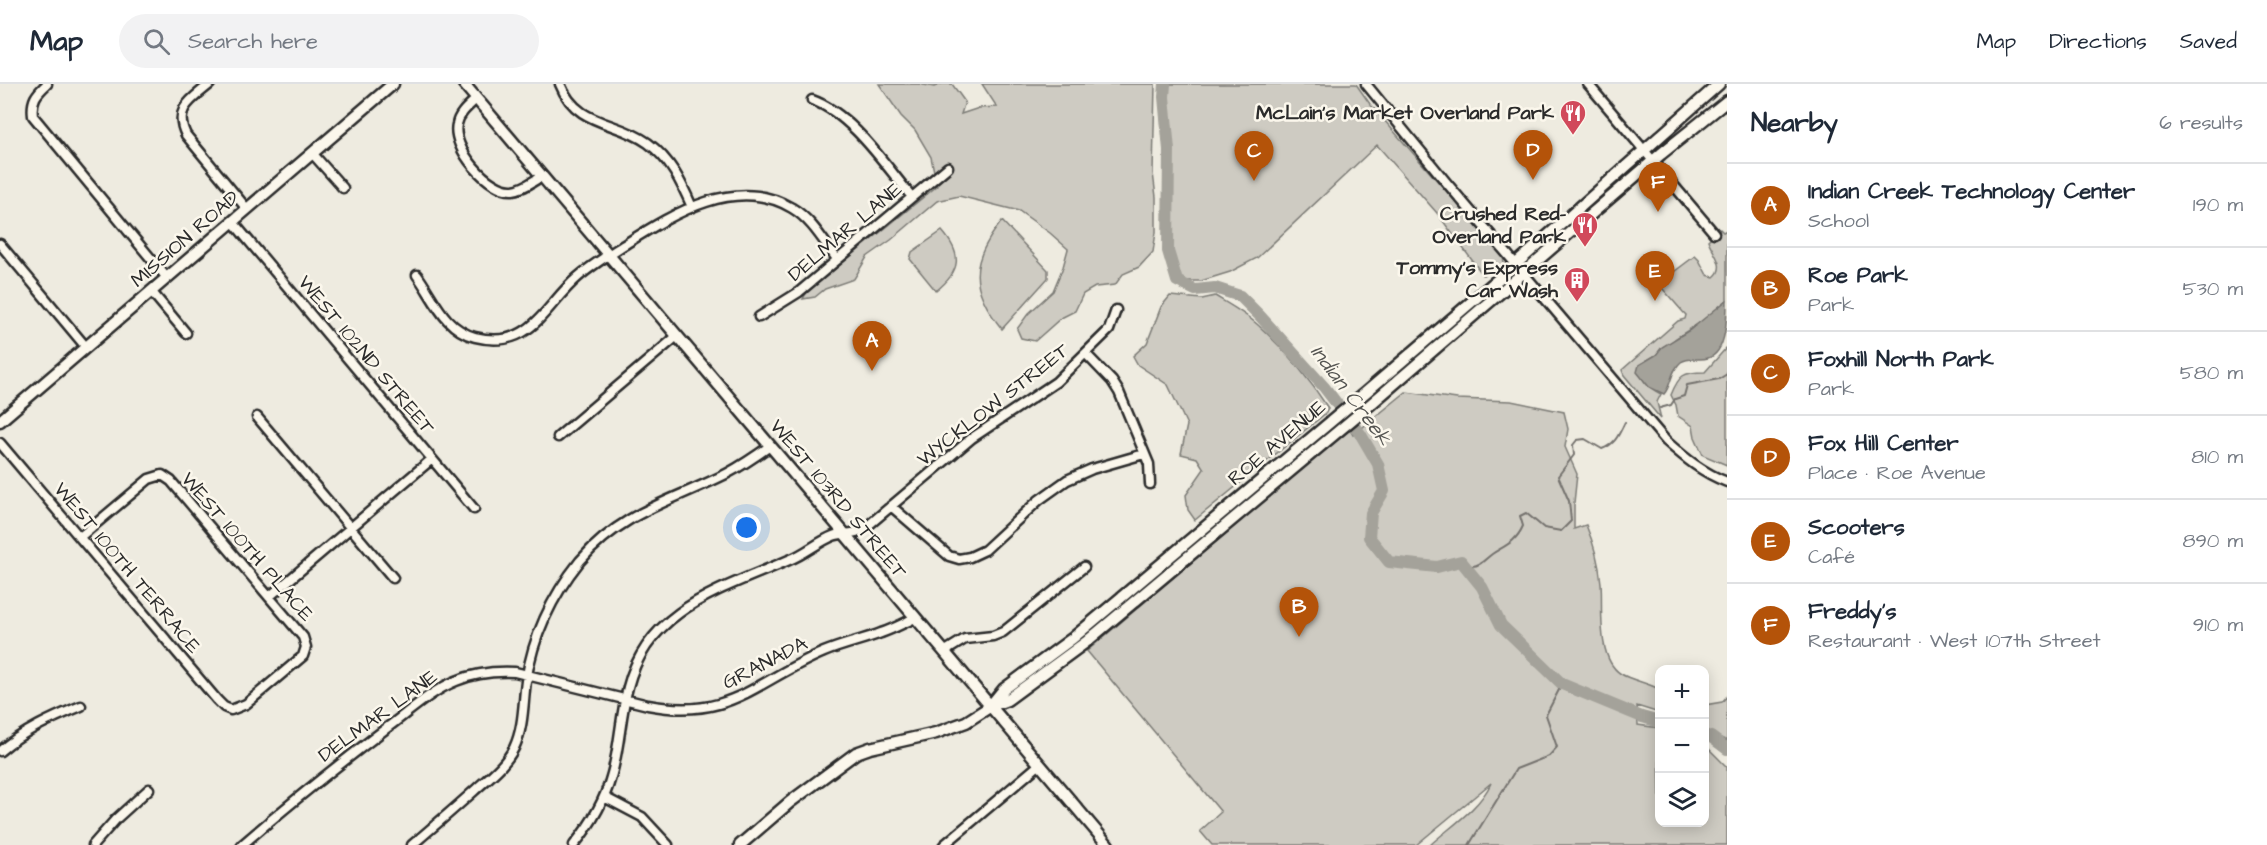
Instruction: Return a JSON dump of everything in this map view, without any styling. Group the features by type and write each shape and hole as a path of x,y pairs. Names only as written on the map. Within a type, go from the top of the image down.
{"main road":[{"name":"MISSION ROAD","path":"2,416 393,84"},
{"name":"WEST 103RD STREET","path":"464,84 991,705 1103,844"},
{"name":"ROE AVENUE","path":"740,845 790,802 856,753 952,728 973,718 991,705 1004,688 1073,638 1365,393 1516,264 1719,84"},
{"name":"ROE AVENUE","path":"991,705 1007,700 1086,642 1372,403 1653,161 1727,101"},
{"path":"1206,526 1212,537"}],"street":[{"path":"47,84 37,93 32,107 33,116 167,278"},
{"path":"210,84 188,102 183,110 181,126 247,209"},
{"path":"560,84 564,95 579,111 595,121 632,133 660,153 680,180 692,207"},
{"path":"1366,84 1666,441 1688,461 1727,482"},
{"path":"1588,84 1714,233"},
{"path":"476,99 461,114 456,134 462,151 486,180 493,186 511,190 520,189 542,176"},
{"path":"812,100 832,109 849,124 912,197"},
{"path":"312,153 342,188"},
{"name":"DELMAR LANE","path":"759,317 799,292 948,167"},
{"path":"417,275 440,312 458,329 475,337 501,338 514,335 537,324 576,278 609,255 667,219 692,207 733,196 758,196 772,199 794,209 812,226 837,259"},
{"name":"WEST 102ND STREET","path":"233,222 474,509"},
{"path":"0,244 86,347"},
{"path":"151,291 186,333"},
{"name":"WYCKLOW STREET","path":"574,845 594,816 611,777 625,699 634,669 643,652 667,622 683,609 718,590 797,557 836,534 854,534 864,529 972,438 1056,382 1109,330 1116,310"},
{"path":"558,437 677,336"},
{"name":"WYCKLOW STREET","path":"1086,354 1105,373 1119,392 1149,464 1150,484"},
{"path":"257,417 393,578"},
{"name":"WEST 100TH TERRACE","path":"0,443 217,700 231,710"},
{"path":"412,845 497,770 512,752 520,733 527,675 539,631 557,593 582,559 634,516 655,504 728,473 770,446"},
{"path":"891,506 949,556 959,559 970,557 985,550 1039,500 1067,480 1092,469 1144,454"},
{"path":"269,597 432,459"},
{"name":"WEST 100TH PLACE","path":"80,537 149,479 162,475 171,481 303,637 306,647 303,656 246,704 231,710"},
{"path":"944,652 965,639 993,636 1003,632 1084,567"},
{"name":"GRANADA","path":"625,699 666,709 683,710 717,705 747,694 825,651 883,632 915,618"},
{"name":"DELMAR LANE","path":"242,845 306,790 443,687 474,675 494,672 527,675 625,699"},
{"path":"0,751 32,729 81,706"},
{"path":"944,845 1040,764"},
{"path":"93,845 121,813 149,789"},
{"path":"604,797 642,817 668,845"}],"shaded area":[{"path":"879,84 919,84 934,87 952,84 965,102 961,114 979,108 997,107 982,84 1155,84 1153,173 1156,232 1153,252 1139,267 1123,274 1115,285 1095,287 1083,294 1075,311 1061,318 1035,341 1021,338 1017,329 1028,314 1053,291 1068,249 1019,211 959,196 937,201 867,257 854,279 825,289 815,297 803,299 807,292 937,186 931,157 915,130 901,116"},
{"path":"1165,84 1356,84 1370,104 1503,256 1504,264 1483,275 1437,213 1377,145 1257,258 1230,272 1201,281 1177,281 1168,251 1169,150"},
{"path":"1002,221 1048,270 1048,278 1002,329 983,300 977,275 983,249"},
{"path":"1720,229 1723,232 1727,230 1727,300 1704,320 1639,365 1645,383 1661,394 1657,402 1661,419 1622,370 1678,321 1685,319 1686,315 1655,280 1656,275 1663,271 1675,271 1695,256 1707,275 1714,277 1718,273 1719,264 1708,240"},
{"path":"942,231 953,248 956,262 950,277 936,291 910,259 912,252"},
{"path":"1170,296 1202,299 1215,296 1243,313 1287,354 1328,408 1326,413 1195,520 1188,510 1186,495 1204,469 1197,458 1181,454 1187,425 1168,385 1138,365 1133,356 1147,343 1161,307"},
{"path":"1727,300 1725,333 1714,355 1705,359 1688,359 1681,362 1664,394 1649,387 1637,372 1639,365 1656,355 1662,347 1690,330"},
{"path":"1727,347 1727,465 1703,455 1693,426 1678,416 1671,395 1679,379 1687,374 1705,372"},
{"path":"1406,392 1457,399 1511,401 1564,412 1568,429 1565,447 1577,474 1574,529 1586,525 1596,553 1601,583 1604,645 1613,667 1621,674 1655,687 1655,712 1637,706 1638,725 1655,727 1655,827 1709,827 1709,749 1727,767 1727,845 1430,845 1480,801 1491,783 1416,845 1212,845 1200,831 1221,812 1087,651 1331,444 1350,430 1353,435"},
{"path":"1727,696 1727,741 1709,732 1709,704 1722,702"}],"waterway":[{"name":"Indian Creek","path":"1165,84 1169,150 1168,251 1177,281 1195,290 1215,288 1240,296 1324,387 1361,435 1378,464 1384,491 1371,513 1369,537 1389,562 1437,567 1461,561 1482,587 1501,625 1562,684 1655,721"},
{"path":"1660,408 1671,405 1675,399 1684,396 1687,385 1719,379 1727,374"},
{"path":"1463,563 1471,566 1478,565 1510,543 1523,526 1520,516 1526,513 1544,528 1561,531 1571,521 1569,501 1558,476 1574,455 1573,445 1577,440 1585,439 1602,449 1607,447 1616,438 1625,422"},
{"path":"1469,845 1516,769 1549,756 1557,747 1546,715 1562,684"},
{"name":"Indian Creek","path":"1709,736 1727,749"}],"place":[{"name":"McLain's Market Overland Park","path":"1573,136"},
{"name":"Fox Hill Center","path":"1533,180"},
{"name":"Foxhill North Park","path":"1254,181"},
{"name":"Freddy's","path":"1658,212"},
{"name":"Crushed Red- Overland Park","path":"1585,248"},
{"name":"Scooters","path":"1655,301"},
{"name":"Tommy's Express Car Wash","path":"1577,303"},
{"name":"Indian Creek Technology Center","path":"872,371"},
{"name":"Roe Park","path":"1299,637"}]}
